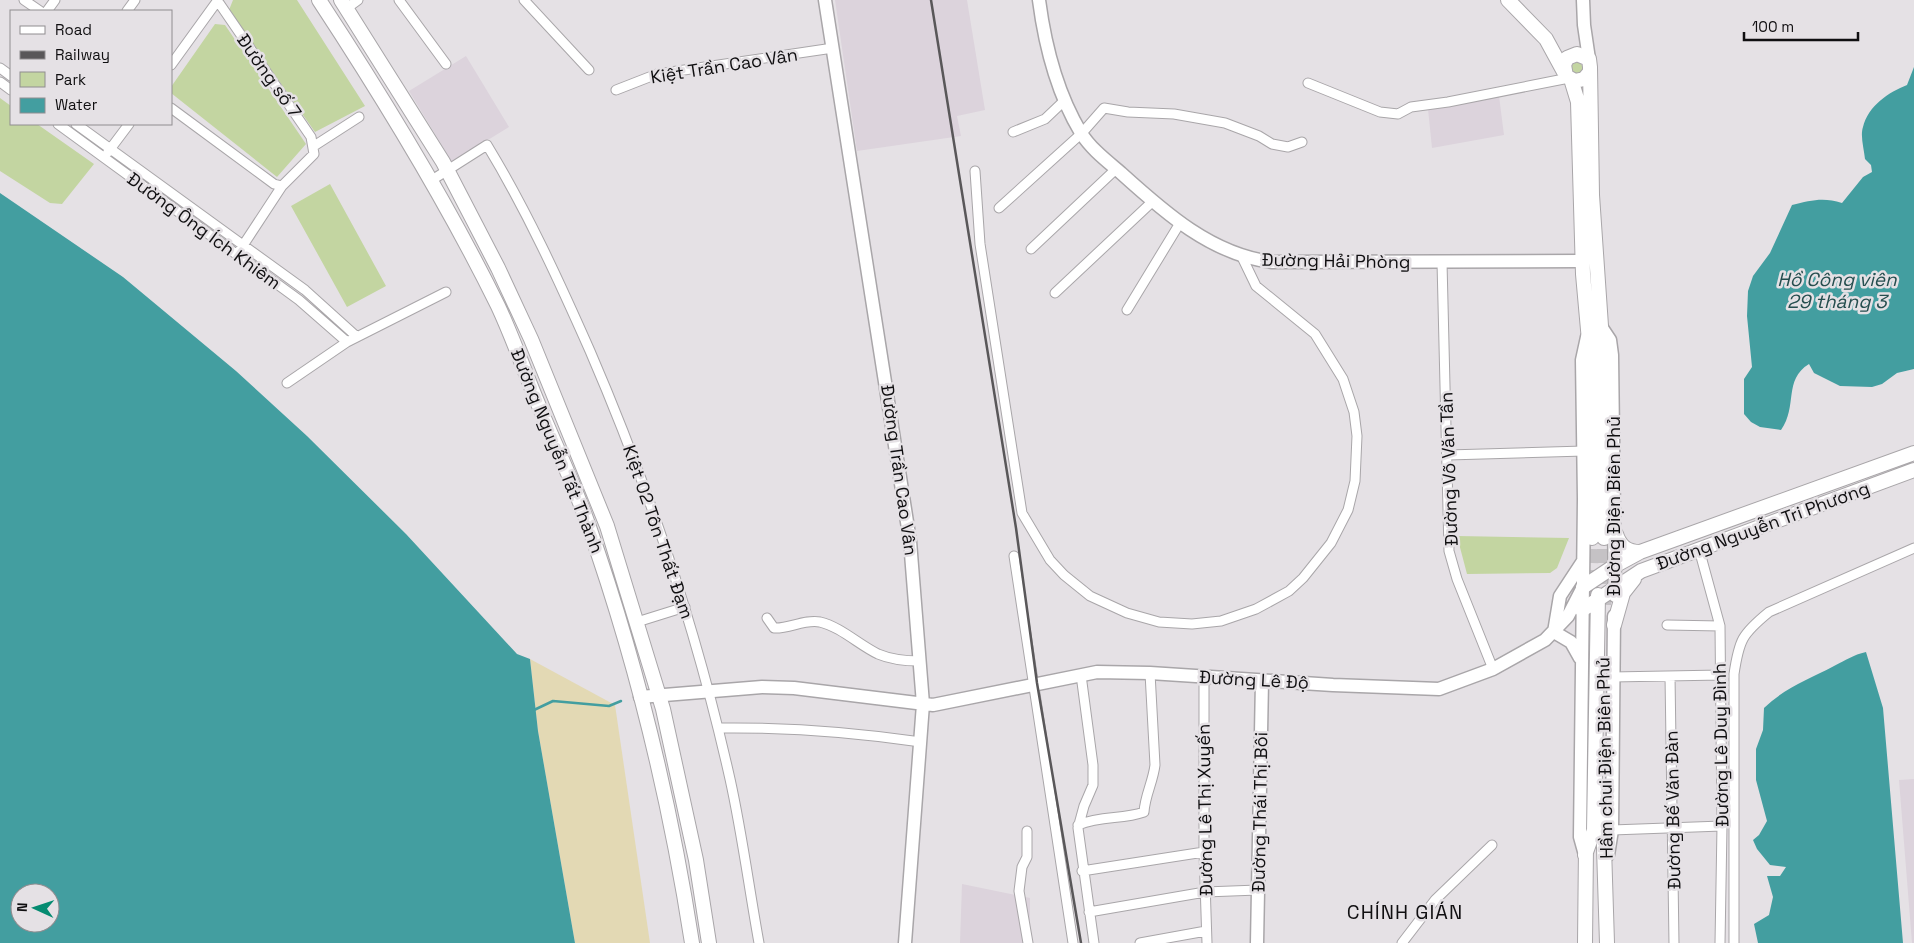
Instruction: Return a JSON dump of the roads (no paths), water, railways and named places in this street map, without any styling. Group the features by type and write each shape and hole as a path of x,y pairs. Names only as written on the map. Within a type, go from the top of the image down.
{"main road":[{"name":"Đường Nguyễn Tất Thành","path":"319,0 432,180 499,309 588,522 640,697 680,864 692,943"},
{"path":"1508,0 1546,39 1583,59"},
{"name":"Đường Nguyễn Tất Thành","path":"348,3 447,169 498,268 561,413 607,526 659,695 696,860 709,943"},
{"name":"Đường Điện Biên Phủ","path":"1546,39 1568,77 1578,102 1582,261 1588,333"},
{"path":"1583,59 1584,79 1568,77 1565,61 1583,59"},
{"path":"1583,59 1602,328 1604,537"},
{"path":"1588,333 1604,537"},
{"path":"545,421 561,413"},
{"name":"Đường Nguyễn Tri Phương","path":"1583,587 1640,552 1914,453"},
{"name":"Đường Nguyễn Tri Phương","path":"1582,610 1641,571 1914,470"},
{"path":"1604,537 1634,552 1640,552"},
{"path":"1585,856 1594,830 1597,600 1601,584 1616,565"},
{"path":"1614,625 1624,593 1641,571"},
{"name":"Hầm chui Điện Biên Phủ","path":"1604,646 1603,828 1606,870"},
{"name":"Hầm chui Điện Biên Phủ","path":"1585,856 1589,647"},
{"name":"Đường Điện Biên Phủ","path":"1585,856 1585,943"},
{"name":"Đường Điện Biên Phủ","path":"1606,870 1607,943"}],"street":[{"path":"24,0 39,10"},
{"path":"172,64 217,0"},
{"name":"Đường số 7","path":"217,0 311,136 314,150"},
{"path":"399,0 446,64"},
{"path":"524,0 589,70"},
{"name":"Đường Trần Cao Vân","path":"825,0 910,541 923,704 905,943"},
{"name":"Đường Hải Phòng","path":"1039,0 1056,80 1082,133 1116,169 1152,202 1180,223 1242,257 1272,262 1582,261"},
{"path":"1583,0 1583,59"},
{"name":"Kiệt Trần Cao Vân","path":"616,90 657,74 833,48"},
{"path":"1308,83 1380,112 1398,114 1411,108 1568,77"},
{"path":"1013,132 1045,119 1065,100"},
{"path":"999,208 1082,133 1104,108 1128,112 1174,114 1225,123 1259,136 1272,144 1288,147 1302,142"},
{"path":"172,109 274,184 282,186"},
{"path":"237,255 282,186 314,150 359,117"},
{"name":"Đường Ông Ích Khiêm","path":"59,125 299,300 347,342"},
{"name":"Đường Ông Ích Khiêm","path":"77,125 305,290 356,336"},
{"path":"104,158 128,125"},
{"name":"Kiệt 02 Tôn Thất Đạm","path":"447,169 487,145 508,180 561,284 603,382 636,465 685,607 710,691 746,862 759,943"},
{"path":"432,180 447,169"},
{"path":"1031,249 1116,169"},
{"path":"975,171 980,244 1022,512 1046,554 1064,575 1090,596 1127,613 1159,622 1192,624 1221,621 1256,609 1289,591 1303,578 1330,546 1348,510 1357,461 1356,421 1342,379 1315,334 1256,286 1242,257"},
{"path":"1055,293 1152,202"},
{"path":"1127,310 1180,223"},
{"name":"Đường Võ Văn Tần","path":"1442,262 1450,550 1457,579 1493,669"},
{"path":"287,383 356,336 446,292"},
{"name":"Đường Điện Biên Phủ","path":"1585,856 1580,837 1584,451 1582,360 1588,333"},
{"path":"1448,455 1584,451"},
{"name":"Đường Điện Biên Phủ","path":"1604,537 1616,565 1612,677 1612,830 1606,870"},
{"path":"1734,943 1734,674 1738,650 1744,636 1750,626 1769,612 1914,548"},
{"name":"Đường Lê Duy Đình","path":"1699,549 1720,626 1722,826 1720,943"},
{"path":"1014,556 1074,943"},
{"path":"1582,665 1577,648 1566,638 1554,632 1560,596 1583,561"},
{"name":"Đường Lê Độ","path":"640,697 762,687 794,688 933,705 1033,683 1097,672 1150,673 1262,681 1427,689 1439,688 1493,669 1534,648 1554,632 1568,616 1583,587"},
{"path":"637,622 685,607"},
{"name":"Đường Lê Độ","path":"1568,616 1582,610"},
{"path":"767,618 774,628 782,629 809,622 820,622 878,654 893,659 920,662"},
{"path":"1667,625 1720,626"},
{"path":"1078,825 1094,819 1134,816 1144,812 1145,798 1153,777 1154,765 1150,673"},
{"path":"1081,675 1093,785 1078,825 1082,871 1094,943"},
{"path":"1612,677 1721,675"},
{"name":"Đường Bế Văn Đàn","path":"1670,676 1674,943"},
{"name":"Đường Lê Thị Xuyến","path":"1204,677 1204,852 1207,943"},
{"name":"Đường Thái Thị Bôi","path":"1257,943 1262,681"},
{"path":"718,728 779,727 832,730 921,742"},
{"path":"1612,830 1722,826"},
{"path":"1027,831 1027,857 1022,867 1019,891 1028,943"},
{"path":"1402,943 1435,900 1492,844"},
{"path":"1082,871 1204,852"},
{"path":"1089,912 1205,892 1258,890"},
{"path":"1140,943 1171,940 1206,931"}],"water":[{"name":"Hồ Công viên 29 tháng 3","path":"1914,67 1914,369 1897,373 1882,384 1872,387 1840,386 1814,373 1809,364 1801,370 1796,378 1789,412 1781,430 1760,427 1751,422 1744,414 1744,379 1752,367 1747,316 1748,291 1753,276 1770,253 1792,205 1817,200 1842,203 1863,177 1872,172 1871,165 1865,159 1862,143 1862,131 1866,119 1874,106 1886,96 1907,85"},
{"path":"0,193 123,277 236,371 307,436 406,534 517,654 530,659 538,731 575,943 0,943"},
{"path":"1866,652 1883,708 1903,943 1758,943 1754,924 1769,915 1773,897 1767,876 1780,876 1786,867 1770,865 1757,849 1753,840 1759,835 1767,821 1756,780 1756,749 1763,730 1764,708 1798,684"}],"waterway":[{"path":"534,710 553,701 609,706 621,701"}],"tunnel":[{"path":"1589,647 1592,538"},
{"path":"1604,538 1604,605"}],"railway":[{"path":"931,0 1016,528 1037,683 1081,943"}],"district":[{"name":"CHÍNH GIÁN","path":"1405,912"}]}
